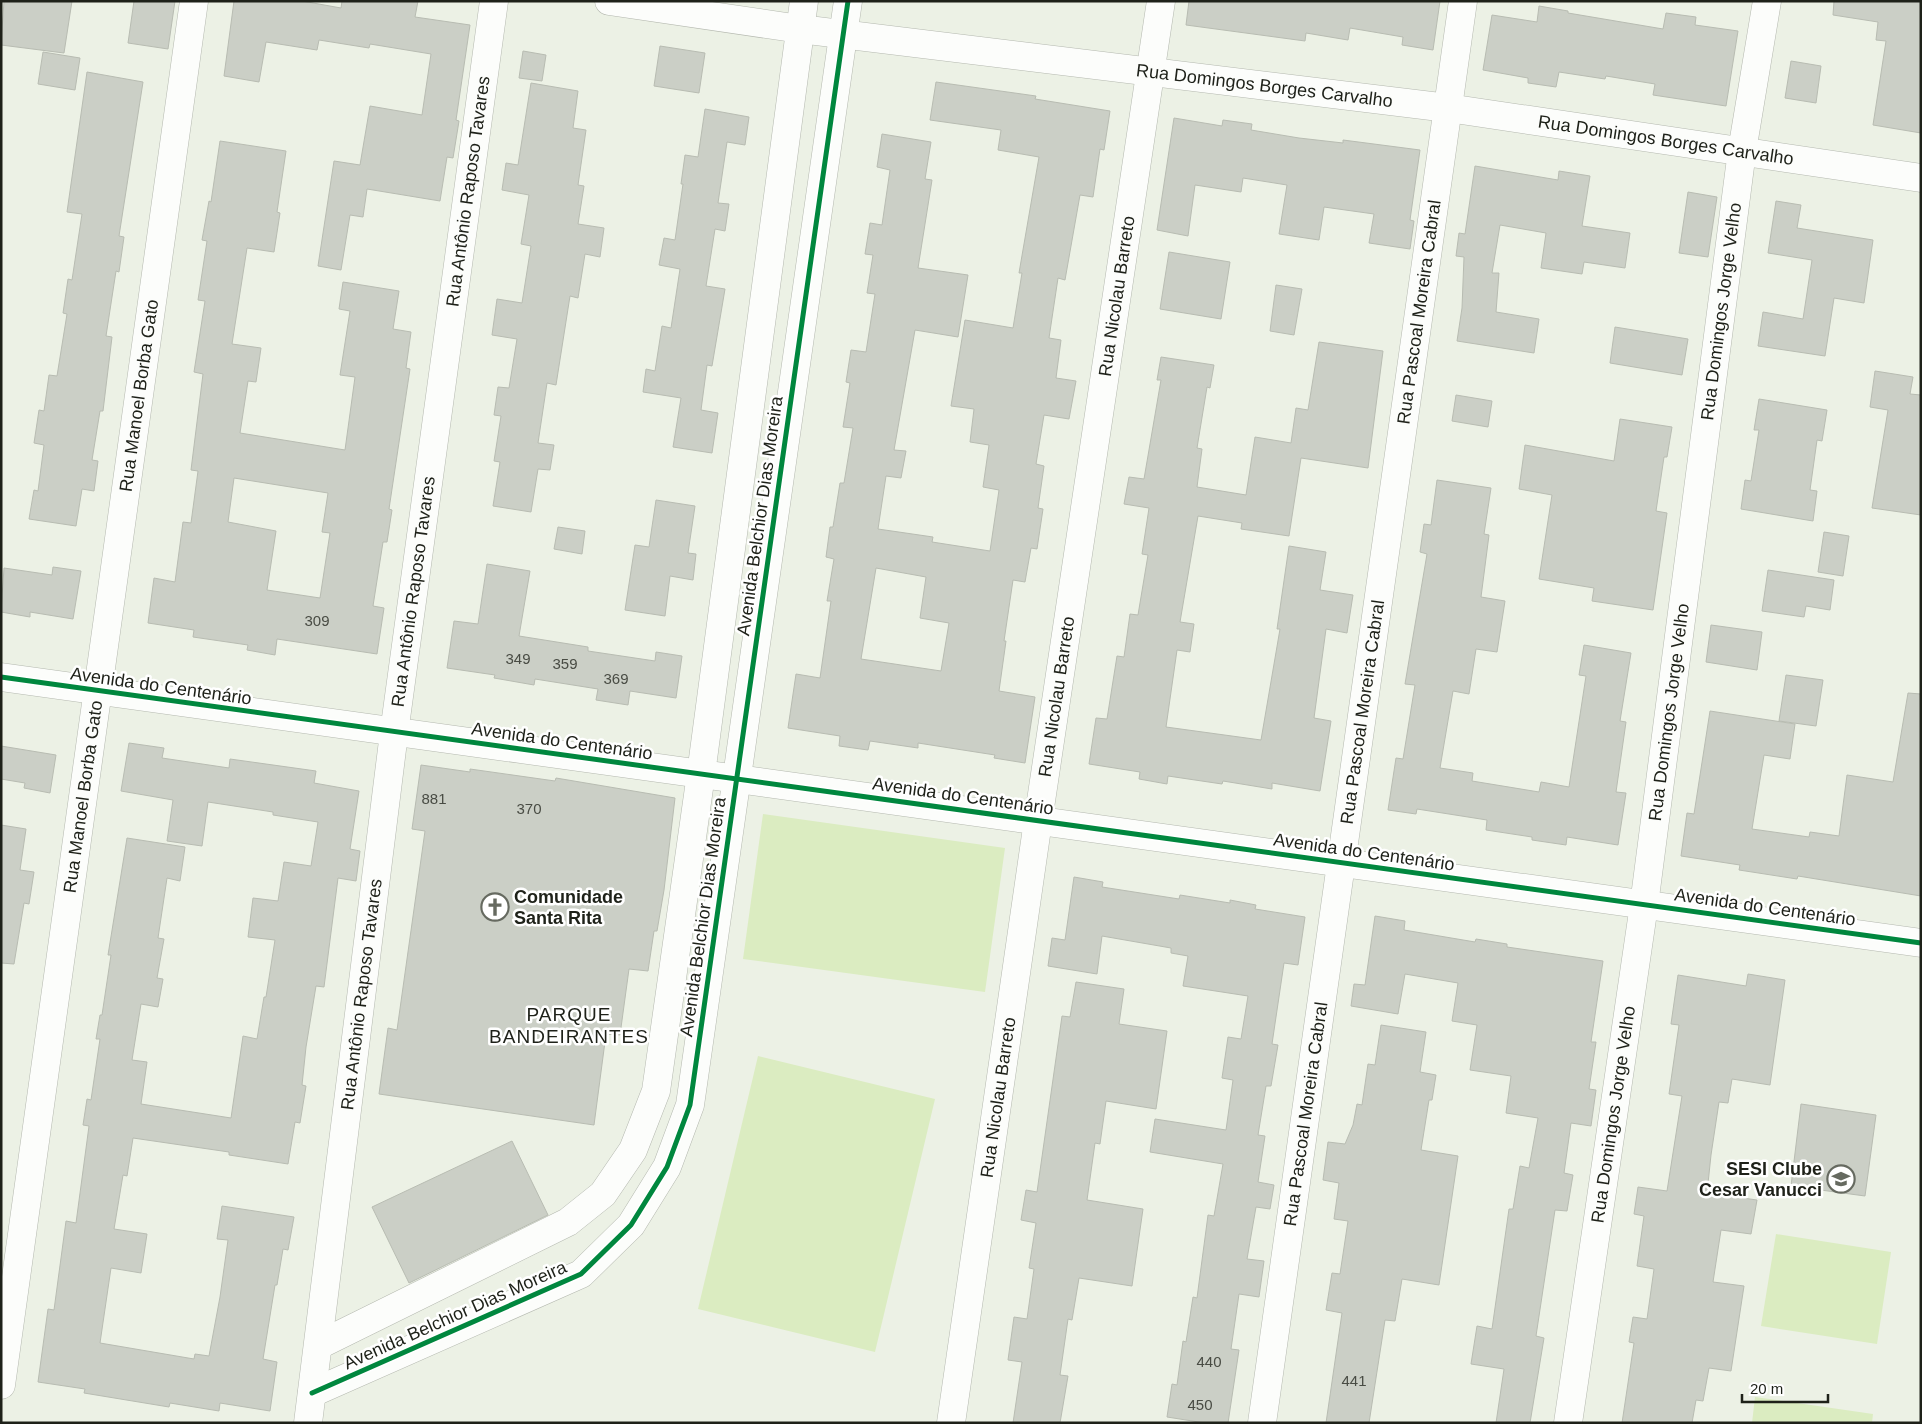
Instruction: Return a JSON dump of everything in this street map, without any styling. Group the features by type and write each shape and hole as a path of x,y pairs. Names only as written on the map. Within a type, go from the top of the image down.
{"street":[{"name":"Rua Manoel Borba Gato","path":"1,1385 194,1"},
{"name":"Rua Antônio Raposo Tavares","path":"308,1423 394,732 494,1"},
{"name":"Rua Domingos Borges Carvalho","path":"609,1 800,29 1448,108 1921,178"},
{"name":"Avenida Belchior Dias Moreira","path":"319,1345 568,1222 603,1194 633,1150 656,1091 701,774 804,1"},
{"name":"Avenida Belchior Dias Moreira","path":"312,1393 581,1274 631,1225 667,1167 690,1105 848,1"},
{"name":"Rua Nicolau Barreto","path":"951,1423 1038,820 1161,1"},
{"name":"Rua Pascoal Moreira Cabral","path":"1262,1423 1463,1"},
{"name":"Rua Domingos Jorge Velho","path":"1568,1423 1644,904 1742,151 1767,1"},
{"name":"Avenida do Centenário","path":"1,678 1921,943"}],"green space":[{"path":"763,814 1005,848 985,992 743,959"},
{"path":"758,1056 935,1099 875,1352 698,1309"},
{"path":"1776,1234 1891,1252 1877,1344 1761,1326"},
{"path":"1755,1397 1873,1414 1872,1423 1752,1423"}],"building":[{"path":"4,1 72,1 64,53 1,45"},
{"path":"134,1 175,1 168,49 128,43"},
{"path":"234,1 302,1 341,8 342,1 418,1 415,17 470,25 456,120 459,121 453,158 447,157 440,201 367,189 363,217 350,215 341,270 318,266 334,161 360,165 370,106 422,115 431,54 370,44 369,48 319,40 317,50 266,42 259,82 224,76"},
{"path":"1189,1 1440,1 1433,50 1402,45 1403,37 1350,28 1348,40 1306,33 1305,41 1186,25"},
{"path":"1834,1 1921,1 1921,133 1873,125 1886,41 1876,40 1878,22 1833,15"},
{"path":"1539,6 1568,11 1568,13 1663,29 1666,13 1696,17 1695,25 1738,31 1726,106 1653,95 1655,84 1606,76 1605,79 1559,72 1556,87 1528,83 1528,78 1483,70 1492,15 1537,22"},
{"path":"660,46 705,53 699,93 654,86"},
{"path":"523,51 546,55 542,81 519,78"},
{"path":"43,52 80,58 75,90 38,84"},
{"path":"1791,61 1821,66 1816,103 1785,98"},
{"path":"87,72 143,82 119,236 124,237 119,272 116,271 106,336 112,337 103,411 100,411 92,460 98,461 94,491 82,489 76,526 29,519 34,490 38,491 44,445 34,443 39,410 44,411 49,375 57,376 67,314 63,313 68,279 72,280 82,214 67,212"},
{"path":"936,82 1036,96 1035,99 1110,111 1104,150 1100,149 1093,197 1080,195 1065,280 1058,278 1049,338 1061,340 1056,378 1076,381 1069,419 1044,415 1036,464 1044,466 1038,508 1043,509 1037,549 1031,548 1025,582 1013,580 1004,641 1006,641 999,691 1035,697 1025,763 994,758 995,755 918,743 918,748 870,741 868,750 839,746 840,736 788,728 796,674 820,678 831,601 827,601 834,559 826,557 830,527 833,527 840,483 844,483 853,428 843,427 850,383 846,382 851,350 866,352 875,294 867,293 873,255 865,254 870,223 882,225 890,170 877,167 882,134 931,142 925,179 932,180 918,268 968,275 958,337 915,330 894,450 906,451 901,478 886,476 878,529 933,537 932,542 990,551 999,490 983,487 989,445 970,442 974,409 951,406 965,320 1013,328 1022,273 1019,273 1039,157 998,150 1001,130 930,120","holes":["876,568 926,577 920,618 949,623 941,671 861,659"]},
{"path":"531,83 578,91 573,128 586,130 578,185 584,186 578,224 604,228 600,257 585,254 578,298 570,296 556,385 547,383 538,443 554,445 550,470 538,469 531,512 493,506 500,462 494,461 501,416 494,415 498,387 509,388 517,339 492,335 497,299 522,303 531,246 521,244 529,195 502,190 506,163 518,165"},
{"path":"705,109 749,117 745,145 727,142 718,203 729,204 725,231 715,229 706,286 725,289 712,366 707,365 701,410 718,413 712,453 673,447 681,398 643,392 646,369 655,371 662,326 671,328 680,269 659,265 664,238 675,240 685,155 698,157"},
{"path":"1174,118 1222,126 1223,120 1252,124 1251,130 1299,138 1343,143 1343,140 1420,150 1410,220 1414,221 1410,249 1369,243 1374,214 1324,207 1319,240 1279,234 1287,185 1243,178 1241,192 1195,185 1188,236 1157,230"},
{"path":"220,141 286,151 277,212 280,213 274,252 247,248 232,344 261,348 256,382 248,381 240,433 345,450 355,377 340,375 350,311 339,309 343,282 399,291 393,329 411,332 406,368 410,369 389,509 392,510 387,542 383,542 373,606 384,608 377,654 277,639 275,655 247,650 248,645 193,637 194,630 148,623 154,578 175,582 183,522 191,523 198,471 191,470 203,374 194,372 205,301 198,300 207,241 202,240 209,201 211,202","holes":["234,478 328,493 322,532 330,533 320,598 267,590 276,531 228,522"]},
{"path":"1475,166 1558,180 1559,171 1590,176 1582,226 1630,233 1625,268 1584,262 1582,274 1541,268 1546,233 1500,225 1492,273 1499,273 1496,312 1539,319 1534,353 1457,341 1462,308 1464,257 1456,256 1459,233 1465,234"},
{"path":"1688,192 1717,197 1708,257 1679,253"},
{"path":"1776,201 1801,205 1797,228 1873,240 1864,303 1834,298 1825,356 1758,346 1763,312 1803,319 1812,260 1768,253"},
{"path":"1169,252 1230,262 1221,319 1160,309"},
{"path":"1276,285 1302,289 1294,335 1270,331"},
{"path":"1615,327 1688,339 1682,375 1610,363"},
{"path":"1319,342 1383,351 1368,468 1301,458 1289,536 1241,529 1242,523 1198,516 1180,622 1194,624 1190,652 1177,650 1166,727 1261,740 1280,629 1277,629 1289,546 1326,552 1320,590 1353,595 1347,633 1326,629 1314,718 1331,721 1320,791 1272,783 1272,789 1223,781 1222,784 1168,776 1167,784 1139,779 1140,772 1089,764 1096,718 1107,719 1117,656 1124,657 1130,614 1138,615 1148,555 1142,554 1149,508 1124,504 1129,477 1144,479 1161,380 1157,380 1161,357 1214,365 1210,388 1207,387 1197,448 1202,449 1197,487 1246,495 1255,437 1291,443 1296,408 1308,410"},
{"path":"1875,371 1913,377 1910,394 1921,395 1921,515 1872,508 1888,410 1870,407"},
{"path":"1456,395 1492,401 1488,427 1452,421"},
{"path":"1759,399 1827,410 1822,441 1817,440 1810,490 1817,491 1813,521 1741,509 1745,480 1751,481 1759,430 1754,430"},
{"path":"1620,419 1672,427 1667,457 1664,457 1656,511 1667,513 1653,610 1592,601 1594,588 1539,579 1552,495 1519,489 1525,445 1614,461"},
{"path":"1437,480 1491,488 1484,534 1489,535 1481,597 1505,601 1497,652 1476,649 1469,694 1453,691 1440,768 1473,773 1472,781 1539,792 1541,782 1569,787 1586,676 1579,675 1584,645 1631,653 1620,721 1626,722 1616,792 1626,793 1618,845 1567,837 1566,845 1532,840 1532,837 1486,830 1487,820 1417,809 1416,814 1388,810 1396,758 1403,759 1415,685 1405,684 1427,554 1420,552 1424,524 1431,525"},
{"path":"656,500 695,506 688,553 696,554 693,580 670,576 665,616 625,610 635,545 649,547"},
{"path":"558,527 585,531 582,554 554,549"},
{"path":"1824,532 1849,536 1843,576 1818,572"},
{"path":"487,564 530,571 519,636 588,647 588,651 655,661 656,652 682,656 676,698 630,691 628,705 596,700 598,689 535,679 534,685 494,678 495,675 447,668 454,621 478,624"},
{"path":"53,567 81,571 73,619 30,612 30,617 1,612 4,568 52,575"},
{"path":"1768,570 1834,580 1830,610 1806,606 1804,617 1762,611"},
{"path":"1711,625 1762,632 1757,670 1706,662"},
{"path":"1786,675 1823,680 1816,726 1779,721"},
{"path":"1908,693 1921,694 1921,896 1798,876 1797,879 1739,870 1740,865 1681,856 1687,813 1694,814 1710,711 1795,724 1790,759 1764,755 1752,829 1809,837 1810,832 1839,836 1847,775 1893,782"},
{"path":"129,743 164,748 162,758 229,768 230,759 316,771 314,783 359,791 350,849 360,851 356,881 338,878 324,987 316,986 302,1085 306,1086 300,1123 295,1122 288,1164 229,1155 229,1152 133,1138 127,1176 123,1175 114,1229 147,1234 141,1273 111,1268 100,1343 194,1359 195,1354 209,1356 220,1297 228,1240 217,1239 222,1206 294,1217 288,1250 283,1249 277,1285 275,1285 263,1359 277,1362 270,1411 220,1403 219,1411 170,1403 169,1407 84,1393 85,1389 38,1382 48,1309 54,1310 66,1221 76,1223 89,1126 83,1125 87,1099 91,1100 100,1039 96,1039 100,1015 102,1015 111,955 108,955 127,838 185,847 180,881 167,878 158,938 164,939 157,978 163,979 158,1007 141,1004 132,1060 147,1062 141,1104 231,1118 243,1036 257,1039 275,940 248,937 253,898 278,901 284,862 311,866 318,822 273,815 273,812 208,802 202,846 167,841 173,800 121,791"},
{"path":"1,746 56,755 50,793 24,788 25,783 1,779"},
{"path":"421,765 470,772 470,769 555,781 556,778 675,798 664,890 657,931 654,931 648,971 629,969 620,1035 606,1034 594,1125 379,1094 388,1028 397,1030 425,831 412,829"},
{"path":"1,825 26,829 20,870 34,872 29,904 24,903 14,964 1,963"},
{"path":"1074,877 1103,882 1102,887 1179,899 1180,895 1230,903 1230,900 1256,905 1255,909 1305,917 1298,965 1284,963 1272,1044 1278,1045 1271,1086 1266,1086 1258,1135 1265,1136 1258,1182 1274,1185 1270,1209 1256,1207 1247,1259 1264,1261 1259,1297 1239,1294 1231,1349 1239,1350 1228,1423 1205,1423 1167,1417 1172,1384 1177,1385 1183,1341 1186,1342 1193,1297 1197,1298 1208,1215 1214,1216 1223,1164 1150,1152 1155,1119 1226,1130 1233,1080 1222,1078 1228,1037 1241,1039 1248,996 1183,986 1188,956 1171,953 1171,948 1102,936 1097,974 1048,966 1052,938 1065,940"},
{"path":"1375,916 1405,921 1404,930 1475,942 1476,939 1507,944 1507,947 1603,961 1591,1042 1596,1042 1589,1089 1596,1090 1591,1126 1571,1123 1564,1173 1573,1175 1567,1211 1555,1210 1536,1336 1544,1338 1530,1423 1496,1423 1504,1369 1471,1364 1477,1326 1492,1329 1509,1209 1513,1209 1520,1166 1529,1168 1538,1118 1506,1113 1511,1076 1470,1070 1477,1025 1452,1021 1458,983 1405,974 1398,1014 1351,1006 1354,984 1365,985"},
{"path":"1748,974 1785,980 1770,1085 1732,1079 1728,1103 1719,1102 1711,1155 1707,1193 1757,1200 1751,1234 1721,1230 1713,1282 1744,1286 1731,1371 1709,1368 1703,1401 1696,1400 1692,1423 1622,1423 1634,1343 1629,1342 1633,1317 1647,1319 1654,1269 1637,1266 1644,1216 1634,1214 1638,1187 1667,1191 1682,1096 1669,1094 1679,1025 1671,1024 1678,975 1746,986"},
{"path":"1076,982 1124,989 1119,1024 1167,1031 1156,1109 1106,1101 1100,1144 1095,1143 1087,1200 1143,1209 1132,1286 1079,1278 1072,1320 1068,1319 1060,1375 1068,1376 1060,1423 1013,1423 1022,1362 1008,1360 1014,1317 1027,1319 1034,1269 1029,1268 1036,1223 1021,1220 1026,1190 1037,1192 1062,1016 1070,1017"},
{"path":"1381,1025 1426,1032 1420,1072 1436,1075 1432,1100 1429,1100 1421,1150 1458,1156 1439,1285 1402,1279 1395,1321 1385,1320 1369,1423 1326,1423 1342,1313 1326,1310 1332,1273 1340,1274 1348,1221 1334,1219 1339,1183 1323,1180 1328,1142 1345,1144 1353,1125 1357,1104 1362,1105 1368,1064 1375,1065"},
{"path":"1801,1104 1876,1115 1865,1196 1791,1186"},
{"path":"512,1141 548,1215 409,1283 372,1207"}],"cycle path":[{"path":"312,1393 581,1274 631,1225 667,1167 690,1105 848,1"},
{"path":"1,677 1921,943"}],"place":[{"name":"Comunidade Santa Rita","path":"495,907"},
{"name":"SESI Clube Cesar Vanucci","path":"1841,1179"}],"district":[{"name":"PARQUE BANDEIRANTES","path":"569,1025"}]}
